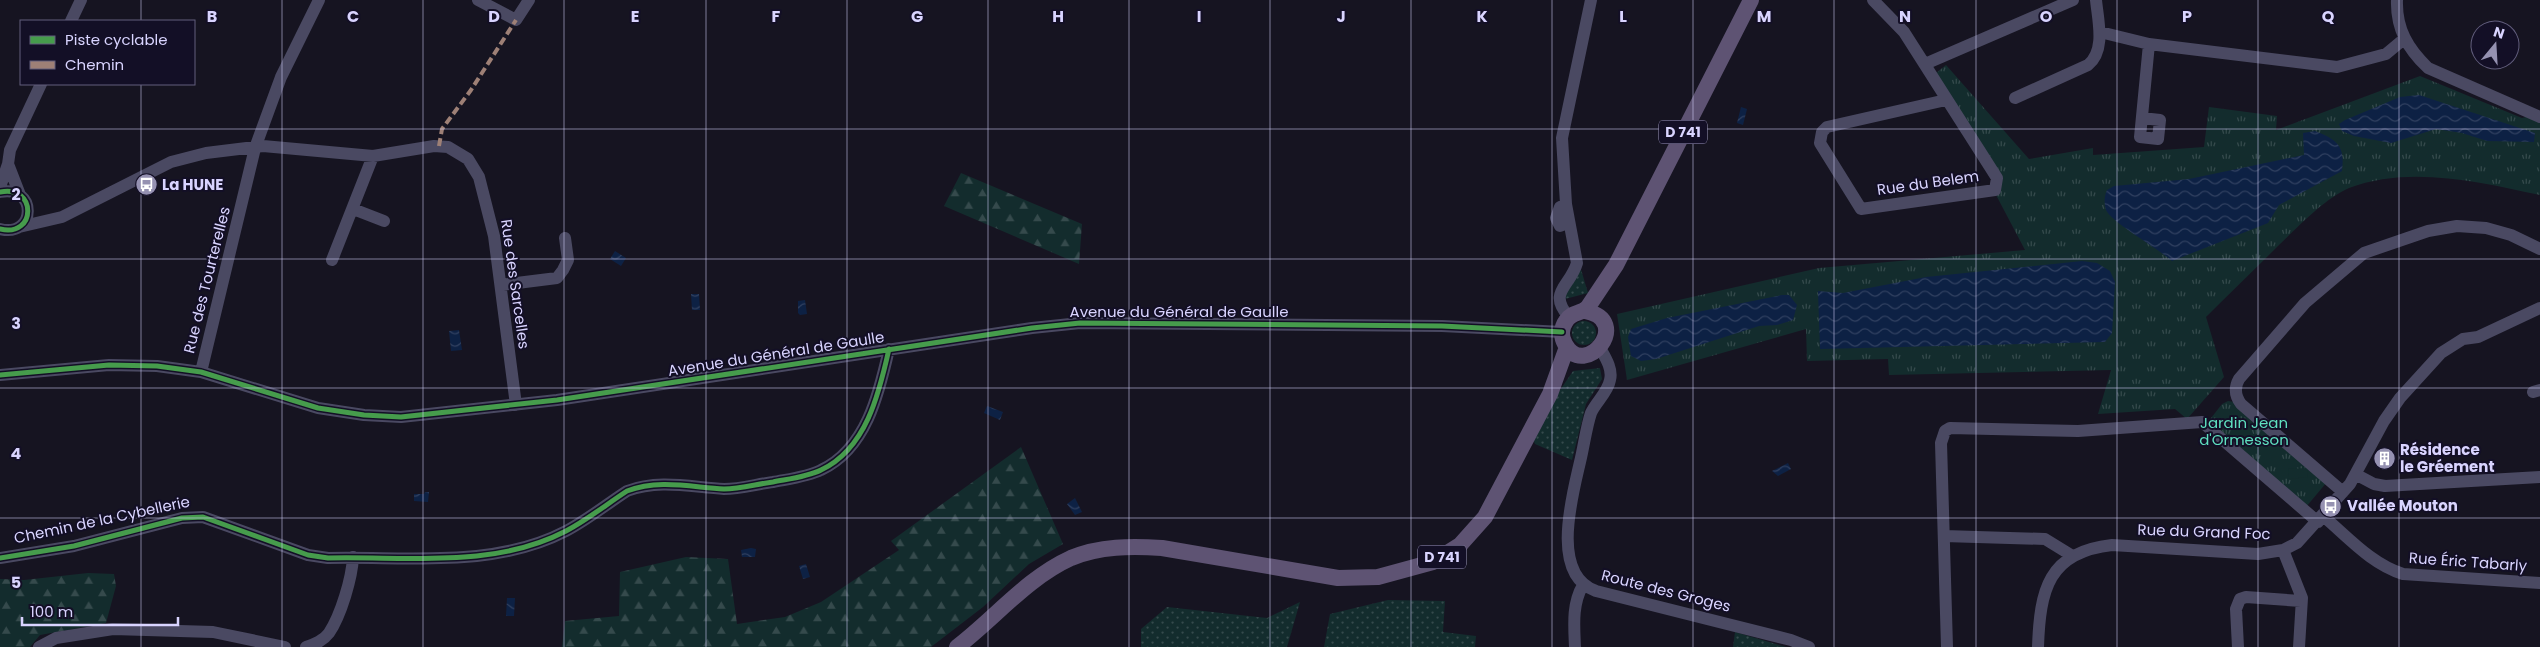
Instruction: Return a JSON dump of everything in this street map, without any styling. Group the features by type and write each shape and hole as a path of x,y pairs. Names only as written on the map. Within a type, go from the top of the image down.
{"main road":[{"name":"D 741","path":"1601,320 1602,305 1616,265 1751,0"},
{"name":"D 741","path":"1577,314 1616,265"},
{"path":"1577,314 1597,315 1601,320 1606,337 1600,348 1588,354 1570,344 1577,314"},
{"name":"D 741","path":"957,647 1042,576 1072,558 1093,551 1137,546 1162,548 1338,578 1378,577 1433,562 1460,545 1484,517 1550,394 1570,344"}],"street":[{"path":"71,20 81,0"},
{"name":"Rue des Tourterelles","path":"201,372 256,148 281,77 319,0"},
{"path":"478,0 516,20 529,0"},
{"path":"1577,314 1560,307 1559,300 1560,292 1577,263 1568,223 1562,138 1592,0"},
{"path":"1873,0 1904,32 1946,100"},
{"path":"1925,64 2073,0"},
{"path":"2015,98 2088,66 2097,56 2100,32 2096,0"},
{"path":"2397,0 2398,24 2415,56 2437,73 2540,118"},
{"path":"2100,32 2149,44 2337,67 2386,54 2404,38"},
{"path":"2142,118 2149,44"},
{"path":"0,187 8,164 10,150 41,85"},
{"name":"Rue du Belem","path":"1946,100 1997,178 1995,190 1861,209 1820,143 1822,132 1826,127 1946,100"},
{"path":"0,229 8,231 62,217 171,162 206,153 263,146 373,156 332,260"},
{"name":"Rue des Sarcelles","path":"373,156 434,146 448,147 468,159 475,169 494,236 516,405"},
{"path":"8,164 20,195 27,207 27,218 19,227"},
{"path":"0,192 8,191 20,195"},
{"path":"27,207 50,220"},
{"path":"353,209 384,221"},
{"path":"2343,492 2241,404 2235,389 2239,379 2305,303 2364,253 2428,231 2457,226 2486,228 2511,236 2540,249"},
{"path":"501,285 557,278 564,270 568,260 565,238"},
{"name":"Rue du Grand Foc","path":"2071,555 2090,547 2112,545 2258,554 2283,550 2297,543 2320,519 2356,475 2384,421 2400,398 2441,353 2463,339 2478,337 2540,308"},
{"name":"Avenue du Général de Gaulle","path":"0,375 132,365 201,372 318,408 364,415 433,415 516,405 1032,328 1118,322 1442,326 1570,344"},
{"name":"Route des Groges","path":"1600,348 1609,364 1610,380 1591,415 1572,500 1568,529 1569,553 1574,570 1583,585 1596,591 1791,640 1809,647"},
{"name":"Chemin de la Cybellerie","path":"0,558 81,545 182,518 202,517 308,555 328,558 453,559 484,556 541,541 566,531 627,491 637,487 668,484 726,489 790,479 820,471 837,461 860,434 873,405 889,349"},
{"name":"Rue Éric Tabarly","path":"1944,536 1941,443 1945,431 1950,428 2078,431 2202,422 2320,519 2373,559 2392,570 2403,574 2540,583"},
{"path":"2356,475 2374,484 2385,486 2540,477"},
{"path":"1947,647 1944,536 2045,539 2071,555 2049,583 2042,599 2038,647"},
{"path":"2283,550 2301,601 2299,647"},
{"path":"306,647 320,642 329,632 351,582 353,557"},
{"path":"1575,647 1576,603 1577,596 1583,585"},
{"path":"2238,647 2236,609 2240,599 2246,597 2301,601"},
{"path":"39,647 56,638 113,629 213,632 285,647"}],"green space":[{"path":"1946,65 2029,159 2093,148 2093,155 2204,147 2209,107 2277,116 2276,130 2420,76 2522,118 2526,117 2540,123 2540,195 2469,181 2420,177 2372,181 2349,188 2330,199 2303,222 2206,317 2224,377 2187,419 2175,409 2098,414 2111,370 1889,375 1888,359 1807,361 1806,329 1627,380 1617,314 1819,268 2025,250 1995,193 2000,186 1936,73"},
{"path":"961,173 1082,224 1079,264 944,206"},
{"path":"1580,266 1588,293 1565,299 1567,287"},
{"path":"1584,321 1593,324 1596,333 1593,342 1584,345 1575,342 1572,333 1575,324"},
{"path":"1600,368 1602,379 1586,404 1572,460 1535,444 1533,439 1554,399 1573,371"},
{"name":"Jardin Jean d'Ormesson","path":"2228,401 2234,402 2327,482 2306,507 2208,422 2222,404"},
{"path":"1021,447 1063,544 1029,564 983,607 931,647 562,647 565,621 619,616 620,572 686,557 728,559 737,624 785,617 821,602 899,550 891,541"},
{"path":"2307,468 2308,477 2289,479 2288,469"},
{"path":"88,573 114,574 116,586 106,623 40,635 30,647 0,647 0,579 24,580"},
{"path":"1388,600 1445,601 1443,632 1476,636 1475,647 1324,647 1330,614"},
{"path":"1300,602 1287,647 1141,647 1141,629 1167,607 1267,618"},
{"path":"1735,632 1786,647 1733,647"}],"water":[{"path":"2419,95 2535,133 2534,142 2487,141 2462,133 2436,129 2391,143 2354,136 2342,131 2339,124 2400,97"},
{"path":"1741,107 1747,109 1743,125 1737,123"},
{"path":"2315,131 2338,145 2342,155 2342,171 2279,205 2268,223 2172,261 2126,228 2106,210 2107,190 2114,186 2189,179 2304,155 2303,133"},
{"path":"615,251 626,258 621,266 610,259"},
{"path":"2082,261 2097,263 2110,271 2115,282 2112,333 2105,342 1820,349 1818,291 1843,293 1926,277"},
{"path":"691,294 699,294 700,310 692,310"},
{"path":"1789,295 1797,305 1793,320 1777,325 1759,326 1656,359 1641,361 1631,356 1628,337 1631,329 1667,318"},
{"path":"805,300 807,314 800,315 798,313 798,301"},
{"path":"459,330 462,350 451,351 449,331"},
{"path":"987,406 1003,412 1000,420 984,413"},
{"path":"1788,463 1791,469 1778,476 1772,471"},
{"path":"429,492 428,502 414,501 414,494 424,494"},
{"path":"1075,498 1082,512 1075,515 1067,504"},
{"path":"756,549 755,557 742,557 741,550"},
{"path":"806,564 810,577 803,579 799,566"},
{"path":"507,598 515,598 514,616 506,616"}],"marked path":[{"path":"439,146 442,129 471,90 516,20"}],"cycle path":[{"path":"0,192 12,192 21,196 26,203 28,211 26,219 21,226 12,230 0,229"},
{"path":"0,375 109,365 157,366 201,372 318,408 364,415 401,417 557,400 1032,328 1080,323 1442,326 1562,332"},
{"path":"0,558 74,546 182,518 203,517 308,555 328,558 449,558 509,551 538,543 566,531 627,491 639,487 663,485 730,489 797,478 821,470 836,461 849,449 860,434 875,402 889,349"}],"place":[{"name":"La HUNE","path":"146,185"},
{"name":"Résidence le Gréement","path":"2384,459"},
{"name":"Vallée Mouton","path":"2331,506"}]}
